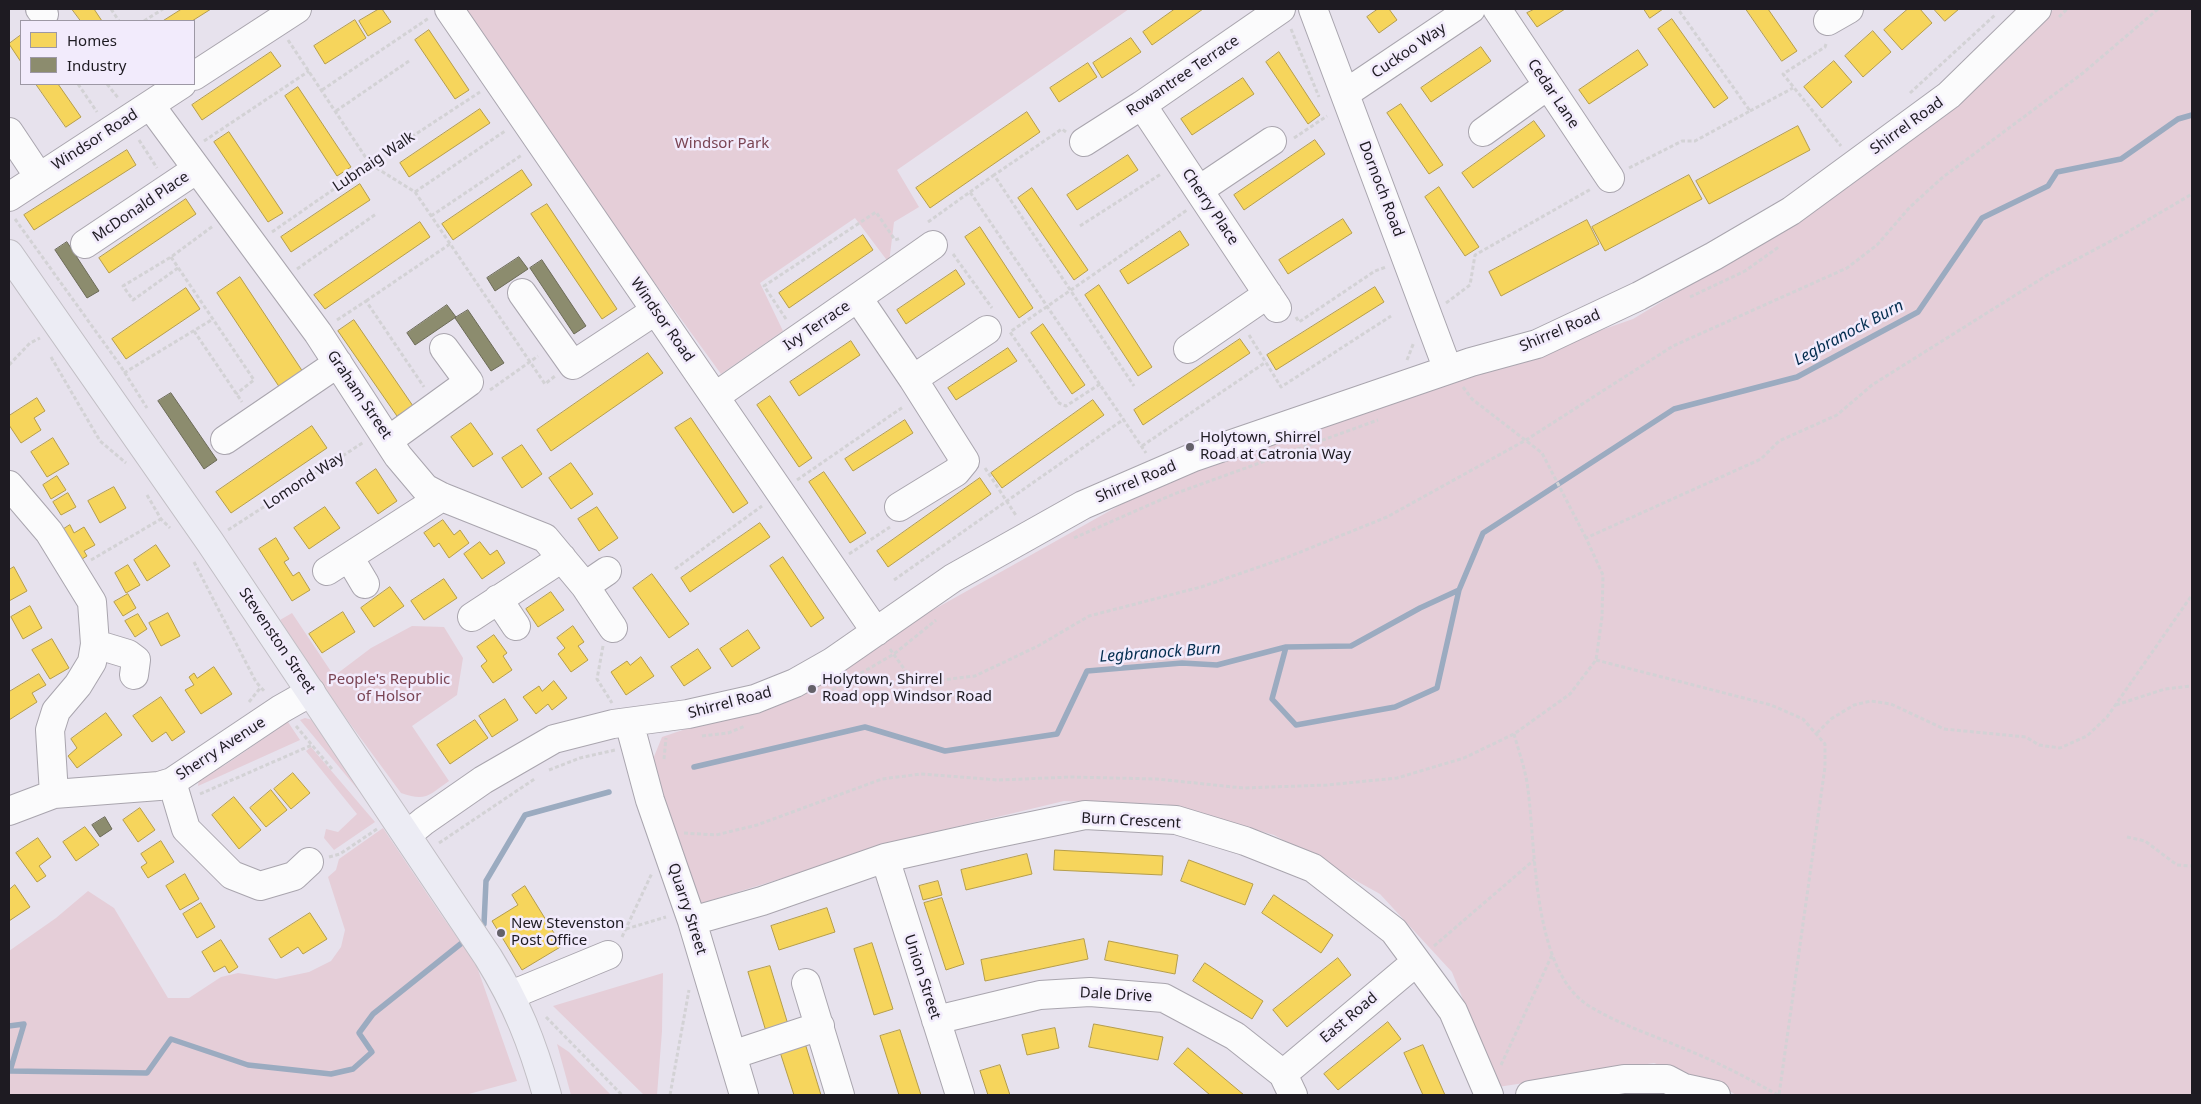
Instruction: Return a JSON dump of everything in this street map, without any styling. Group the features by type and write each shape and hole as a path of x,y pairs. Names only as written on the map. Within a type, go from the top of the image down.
{"main road":[{"name":"Stevenston Street","path":"9,254 103,387 311,692 463,921 516,993 544,1094"}],"street":[{"name":"Rowantree Terrace","path":"1084,142 1142,106 1281,9"},
{"name":"Dornoch Road","path":"1313,9 1445,362"},
{"name":"Cuckoo Way","path":"1346,93 1471,9"},
{"name":"Cedar Lane","path":"1497,9 1610,178"},
{"name":"Shirrel Road","path":"401,825 554,739 626,723 688,714 755,699 795,683 832,662 953,578 1083,505 1194,457 1445,362 1537,344 1639,296 1714,256 1791,211 1949,95 2037,9"},
{"name":"Windsor Road","path":"442,11 498,81 541,142 876,632"},
{"path":"195,75 288,13"},
{"name":"Windsor Road","path":"9,197 180,85"},
{"path":"1483,132 1547,86"},
{"name":"Graham Street","path":"150,105 318,333 398,456 425,488 442,497 545,538 585,586 613,628"},
{"name":"Cherry Place","path":"1142,106 1180,162 1194,199 1273,301"},
{"path":"9,132 39,177"},
{"path":"1194,199 1272,141"},
{"name":"McDonald Place","path":"85,244 197,169"},
{"name":"Ivy Terrace","path":"716,396 798,337 858,298 919,246"},
{"path":"522,293 572,365 655,311"},
{"path":"858,298 913,378 965,461 956,472 899,507"},
{"path":"1188,349 1237,316 1273,301"},
{"path":"913,378 999,324"},
{"path":"386,435 437,406 469,382 444,348"},
{"path":"225,440 338,363"},
{"path":"9,485 49,532 92,602 96,644 92,662 78,685 56,711 50,730 54,794"},
{"path":"365,584 338,564 442,497"},
{"path":"472,616 562,558"},
{"path":"585,586 607,571"},
{"path":"498,600 516,626"},
{"path":"96,644 128,654 136,660 134,674"},
{"name":"Sherry Avenue","path":"9,811 54,794 158,786 175,791 282,709 311,692"},
{"name":"Quarry Street","path":"626,723 661,831 682,918 703,958 744,1095"},
{"path":"175,791 186,829 232,875 260,886 294,876 309,862"},
{"name":"Burn Crescent","path":"682,918 762,901 885,858 1085,815 1176,820 1245,841 1313,868 1394,931 1453,1011 1489,1094"},
{"name":"Union Street","path":"885,858 960,1095"},
{"path":"516,993 608,955"},
{"name":"East Road","path":"1288,1085 1416,962"},
{"path":"806,984 840,1095"},
{"name":"Dale Drive","path":"936,1020 1040,995 1090,992 1164,998 1234,1036 1288,1085"},
{"path":"732,1055 820,1026"},
{"path":"1530,1095 1624,1078 1667,1080 1687,1092 1716,1095"}],"path":[{"path":"111,9 118,20"},
{"path":"146,20 163,9"},
{"path":"1910,94 2002,9"},
{"path":"876,632 907,673 925,682 975,676 1038,646 1089,616 1201,587 1288,557 1387,517 1526,440 1672,346 1847,268 1877,245 1910,206 1943,177 2083,73 2158,9"},
{"path":"322,90 442,11"},
{"path":"288,13 322,90 370,164 415,192 545,384 572,365"},
{"path":"1836,154 1844,148 1783,74 1825,47 1838,15"},
{"path":"336,111 410,62"},
{"name":"Lubnaig Walk","path":"253,246 370,164 498,81"},
{"path":"79,85 118,126 170,187"},
{"path":"1750,111 1793,88"},
{"path":"415,192 524,118"},
{"path":"919,246 970,192 1062,129 1084,142"},
{"path":"431,216 541,142"},
{"path":"1080,226 1180,162"},
{"path":"994,175 1134,386"},
{"path":"970,192 1148,456"},
{"path":"1586,538 1761,459 1779,441 1837,415 1872,385 2015,295 2192,194"},
{"path":"999,324 1048,306 1194,199"},
{"path":"798,337 764,286 876,212 895,240 919,246 942,239 999,324 1059,403 1066,406 1100,384"},
{"path":"178,268 133,300 122,286 171,257 229,214"},
{"path":"279,281 376,214"},
{"path":"318,333 450,244"},
{"path":"171,257 254,380 236,394"},
{"path":"1273,301 1287,305 1299,322 1375,271 1386,267"},
{"path":"366,301 437,406"},
{"path":"45,347 40,338 48,310"},
{"path":"1237,316 1282,387 1392,316"},
{"path":"103,387 213,319"},
{"path":"194,331 254,422"},
{"path":"9,365 30,343 40,338"},
{"path":"50,355 100,441 127,465"},
{"path":"1142,446 1266,362"},
{"path":"661,831 716,835 757,825 882,778 921,774 998,780 1071,778 1157,779 1243,788 1327,785 1397,778 1464,758 1514,734 1570,694 1596,660 1602,617 1603,575 1542,452 1472,399 1445,362 1405,364"},
{"path":"894,580 1124,418"},
{"name":"Lomond Way","path":"225,532 386,435"},
{"path":"142,487 161,519 172,530"},
{"path":"847,555 895,524 899,507"},
{"path":"74,572 90,560 161,519"},
{"path":"190,554 256,682 282,709 337,774"},
{"path":"1817,733 1831,719 1854,705 1871,701 1892,704 1944,730 2026,737 2039,745 2060,748 2087,736 2107,717 2192,595"},
{"path":"613,628 605,636 597,679 626,723"},
{"path":"1514,734 1528,788 1540,907 1552,954 1566,986 1588,1005 1623,1023 1739,1073 1778,1095 1825,767 1825,744 1803,718 1772,705 1596,660"},
{"path":"2115,705 2165,689 2192,686"},
{"path":"243,709 260,687"},
{"path":"175,791 198,795 312,745"},
{"path":"547,771 580,758 616,750"},
{"path":"441,841 539,776"},
{"path":"309,862 340,854 401,825"},
{"path":"2127,837 2145,841 2177,865 2192,866"},
{"path":"1416,962 1534,860"},
{"path":"608,955 622,938 655,865"},
{"path":"626,929 682,918"},
{"path":"1489,1094 1552,954"},
{"path":"670,1095 691,976 703,958"},
{"path":"516,993 622,1095"}],"green space":[{"name":"Windsor Park","path":"456,9 1129,9 897,170 919,207 894,222 889,263 855,218 760,283 783,331 721,374"},
{"path":"2054,9 2192,9 2192,1095 1736,1095 1728,1090 1654,1063 1498,1087 1452,972 1380,894 1274,835 1165,804 1064,801 922,835 699,904 651,764 662,737 826,682 908,624 1154,486 1633,319 1817,208 1982,76"},
{"name":"People's Republic of Holsor","path":"292,613 334,676 371,648 412,626 444,627 463,658 457,695 412,726 449,781 427,796 416,797 401,793 323,687 280,620"},
{"path":"305,718 313,720 379,815 300,720"},
{"path":"288,722 300,740 198,786 199,779 225,765"},
{"path":"311,747 375,822 334,850 324,838 326,829 338,832 357,814 306,751"},
{"path":"383,828 476,964 517,1081 465,1095 9,1095 9,951 56,918 88,891 114,908 168,998 189,998 221,977 238,973 276,979 309,972 331,961 341,947 345,930 328,877 336,870 339,859"},
{"path":"663,973 662,1031 657,1095 644,1095 553,1006"},
{"path":"557,1044 569,1052 611,1095 571,1095"}],"building: Homes":[{"path":"72,9 94,9 101,20 80,20"},
{"path":"182,9 211,9 194,20 165,20"},
{"path":"382,9 391,22 368,36 359,21"},
{"path":"1175,9 1203,9 1152,45 1143,32"},
{"path":"1378,9 1389,9 1397,20 1379,33 1367,17"},
{"path":"1535,9 1565,9 1537,27 1527,13"},
{"path":"1644,9 1663,9 1650,18"},
{"path":"1746,9 1768,9 1797,51 1782,61"},
{"path":"1908,9 1920,9 1932,23 1902,50 1884,30"},
{"path":"1934,9 1959,9 1945,21"},
{"path":"1672,19 1728,98 1714,108 1658,29"},
{"path":"355,20 366,38 325,64 314,46"},
{"path":"429,30 469,90 455,99 415,40"},
{"path":"1873,31 1891,52 1863,77 1845,56"},
{"path":"20,36 20,60 9,44"},
{"path":"1131,38 1141,52 1102,78 1093,63"},
{"path":"1481,47 1491,61 1431,102 1421,88"},
{"path":"1638,50 1648,65 1589,104 1579,90"},
{"path":"271,52 281,66 202,120 192,105"},
{"path":"1279,52 1320,115 1308,124 1266,62"},
{"path":"1834,61 1852,82 1822,108 1804,87"},
{"path":"1088,63 1097,77 1059,102 1050,88"},
{"path":"1243,78 1254,94 1192,135 1181,119"},
{"path":"37,85 59,85 81,117 66,127"},
{"path":"298,87 351,167 337,176 285,96"},
{"path":"1401,104 1443,165 1429,174 1387,113"},
{"path":"480,109 490,123 409,177 400,163"},
{"path":"1027,112 1040,132 930,208 916,188"},
{"path":"1534,121 1545,136 1473,188 1462,173"},
{"path":"1798,126 1810,150 1709,204 1696,181"},
{"path":"229,132 283,213 268,222 214,142"},
{"path":"1315,140 1325,154 1244,210 1234,195"},
{"path":"127,150 136,165 34,230 24,215"},
{"path":"1128,155 1138,170 1077,210 1067,195"},
{"path":"522,170 532,185 453,240 442,224"},
{"path":"1689,175 1702,199 1605,251 1592,227"},
{"path":"360,184 370,200 291,252 281,237"},
{"path":"1439,187 1479,247 1465,256 1425,197"},
{"path":"1032,188 1088,270 1074,280 1018,198"},
{"path":"186,199 196,214 109,273 99,258"},
{"path":"547,204 617,309 602,319 531,214"},
{"path":"1343,219 1352,233 1288,274 1279,260"},
{"path":"1587,220 1599,244 1501,296 1489,272"},
{"path":"420,222 430,237 325,309 314,295"},
{"path":"980,227 1033,308 1019,318 965,237"},
{"path":"1180,231 1189,245 1128,284 1120,271"},
{"path":"863,235 873,250 789,308 779,293"},
{"path":"956,270 965,284 906,324 897,310"},
{"path":"240,277 303,372 280,388 217,293"},
{"path":"1099,285 1152,367 1138,376 1085,295"},
{"path":"1375,287 1384,302 1276,370 1267,355"},
{"path":"186,288 200,309 126,359 112,339"},
{"path":"354,320 413,406 397,416 338,331"},
{"path":"1043,324 1085,385 1072,394 1031,333"},
{"path":"1240,339 1250,353 1143,425 1134,410"},
{"path":"851,341 860,355 799,396 790,382"},
{"path":"1008,348 1017,361 956,400 948,388"},
{"path":"648,353 663,373 551,451 537,430"},
{"path":"770,396 812,458 799,467 757,405"},
{"path":"37,398 45,411 34,418 41,430 21,443 9,425 9,416"},
{"path":"1093,400 1104,415 1002,488 991,473"},
{"path":"691,418 748,503 733,513 675,428"},
{"path":"905,420 913,433 853,471 845,459"},
{"path":"471,423 493,454 473,467 451,437"},
{"path":"312,426 327,448 231,513 216,492"},
{"path":"53,438 69,464 47,477 31,452"},
{"path":"522,445 542,474 522,488 502,458"},
{"path":"571,463 593,494 571,509 549,478"},
{"path":"376,469 397,501 378,514 356,483"},
{"path":"824,472 866,533 850,543 809,482"},
{"path":"57,476 66,490 51,499 43,485"},
{"path":"980,478 991,494 888,567 877,551"},
{"path":"114,487 126,508 100,523 88,501"},
{"path":"68,493 76,507 61,515 53,502"},
{"path":"325,507 340,528 309,549 294,528"},
{"path":"597,507 618,538 599,551 578,519"},
{"path":"443,520 454,535 460,530 469,543 449,558 439,543 434,547 424,533"},
{"path":"760,523 770,537 690,592 681,578"},
{"path":"70,525 74,533 84,527 95,545 84,551 87,556 77,562 59,532"},
{"path":"276,538 289,559 284,562 293,576 299,572 310,590 292,601 259,549"},
{"path":"480,542 490,555 497,550 505,563 482,579 464,554"},
{"path":"156,545 170,566 147,581 134,560"},
{"path":"783,557 824,618 811,627 770,566"},
{"path":"128,565 140,585 126,593 115,573"},
{"path":"14,567 27,591 9,601 9,570"},
{"path":"652,574 689,624 669,638 633,588"},
{"path":"444,579 457,598 424,620 411,601"},
{"path":"390,587 404,606 374,627 361,608"},
{"path":"551,592 564,610 538,627 526,609"},
{"path":"128,594 136,608 123,616 114,602"},
{"path":"30,606 42,628 23,639 11,617"},
{"path":"343,612 355,632 322,653 309,634"},
{"path":"168,613 180,636 161,646 149,623"},
{"path":"138,614 147,629 135,637 125,621"},
{"path":"573,626 584,642 578,646 588,660 571,672 558,654 565,648 557,638"},
{"path":"748,630 760,648 732,667 720,649"},
{"path":"494,635 507,653 503,656 512,670 493,683 481,666 487,661 477,647"},
{"path":"52,639 69,668 50,679 32,650"},
{"path":"698,649 711,668 684,686 671,667"},
{"path":"641,657 654,676 626,695 611,672 627,661 630,665"},
{"path":"214,667 232,694 201,714 185,690 194,685 189,677 194,673 197,678"},
{"path":"39,674 46,685 32,693 37,702 9,720 9,692"},
{"path":"554,681 567,698 552,710 548,704 536,714 523,697 539,686 542,691"},
{"path":"161,697 185,732 172,741 166,732 152,742 133,716"},
{"path":"505,699 518,720 492,737 479,716"},
{"path":"106,713 122,735 77,768 68,756 77,748 71,739"},
{"path":"475,720 488,738 450,764 437,745"},
{"path":"293,773 310,793 291,809 274,789"},
{"path":"271,790 287,810 266,827 250,808"},
{"path":"234,797 261,830 239,849 212,815"},
{"path":"140,808 155,830 138,842 123,820"},
{"path":"85,827 99,845 76,861 63,842"},
{"path":"38,838 51,857 39,866 46,876 37,882 16,853"},
{"path":"161,841 174,862 148,878 141,867 147,863 141,854"},
{"path":"1055,850 1163,856 1162,875 1054,870"},
{"path":"1027,854 1032,874 966,890 961,870"},
{"path":"1189,860 1253,884 1245,905 1181,881"},
{"path":"185,874 199,899 180,910 166,886"},
{"path":"938,881 942,895 923,900 919,886"},
{"path":"15,885 30,907 9,921 9,890"},
{"path":"525,886 562,946 522,970 492,921 518,905 512,895"},
{"path":"1274,895 1333,935 1321,953 1262,913"},
{"path":"942,898 964,964 946,970 924,903"},
{"path":"201,903 215,927 197,938 183,914"},
{"path":"827,908 835,932 779,950 771,926"},
{"path":"310,913 327,939 303,954 298,947 281,958 269,939"},
{"path":"1084,939 1088,959 985,981 981,960"},
{"path":"221,940 238,967 229,973 225,966 214,972 202,952"},
{"path":"1109,941 1178,955 1175,974 1105,960"},
{"path":"872,943 893,1009 874,1015 854,949"},
{"path":"1338,958 1351,975 1287,1027 1273,1010"},
{"path":"1205,963 1263,1001 1252,1019 1193,981"},
{"path":"770,966 790,1031 768,1038 748,972"},
{"path":"1388,1022 1401,1039 1338,1090 1324,1074"},
{"path":"1094,1024 1163,1037 1158,1060 1089,1047"},
{"path":"1055,1028 1059,1048 1027,1055 1022,1035"},
{"path":"900,1030 921,1095 899,1095 880,1036"},
{"path":"804,1040 821,1095 794,1095 779,1049"},
{"path":"1423,1045 1445,1095 1423,1095 1404,1053"},
{"path":"1188,1048 1244,1095 1210,1095 1174,1064"},
{"path":"1000,1065 1010,1095 988,1095 980,1071"}],"building: Industry":[{"path":"67,242 99,291 87,298 55,250"},
{"path":"519,257 528,269 495,291 487,278"},
{"path":"542,260 586,326 574,334 530,268"},
{"path":"447,305 456,317 415,345 407,333"},
{"path":"468,310 504,363 491,371 455,318"},
{"path":"171,393 217,460 204,469 158,401"},
{"path":"105,817 112,829 100,837 92,825"}],"waterway":[{"name":"Legbranock Burn","path":"1286,647 1351,646 1420,608 1459,590 1483,533 1674,409 1797,377 1918,312 1982,218 2048,186 2057,172 2121,159 2178,119 2192,115"},
{"name":"Legbranock Burn","path":"694,767 865,727 945,751 1057,734 1087,671 1182,663 1217,665 1286,647 1272,699 1296,725 1395,707 1437,688 1459,590"},
{"name":"Legbranock Burn","path":"479,929 484,924 486,881 525,815 609,792"},
{"path":"9,1026 24,1024 10,1071 147,1073 171,1039 248,1065 331,1074 353,1069 372,1052 359,1033 373,1014 468,938"}],"place":[{"name":"Holytown, Shirrel Road at Catronia Way","path":"1190,447"},
{"name":"Holytown, Shirrel Road opp Windsor Road","path":"812,689"},
{"name":"New Stevenston Post Office","path":"501,933"}]}
